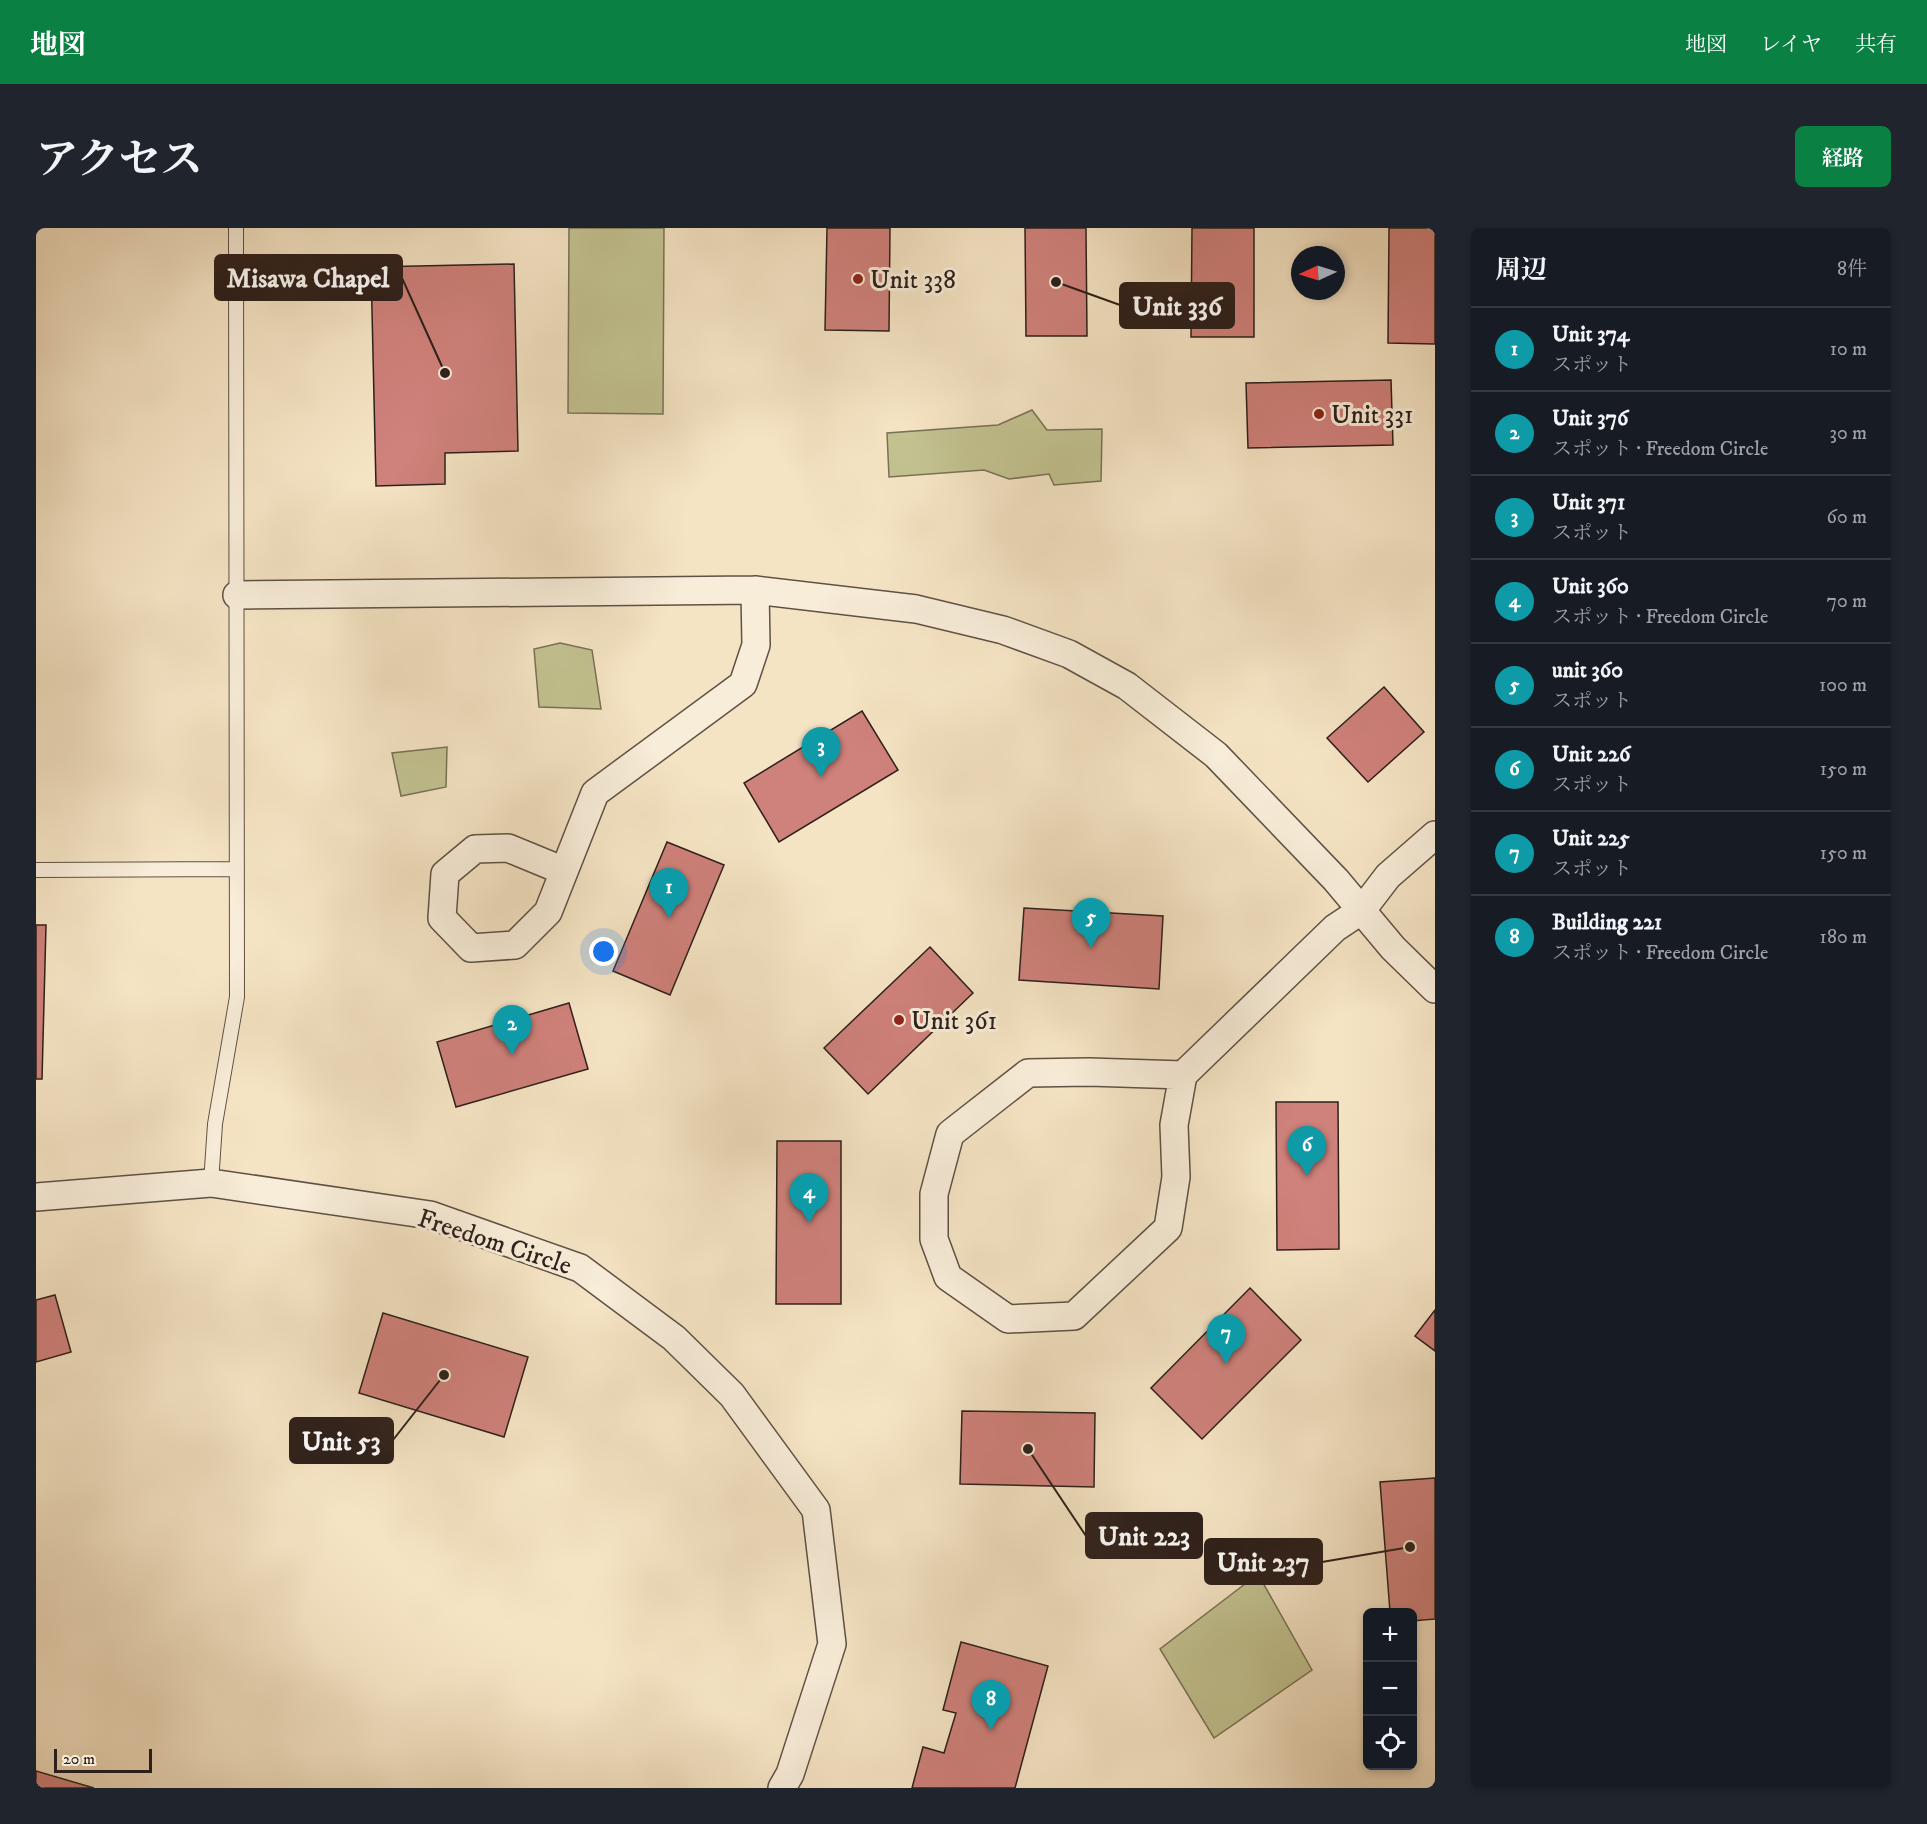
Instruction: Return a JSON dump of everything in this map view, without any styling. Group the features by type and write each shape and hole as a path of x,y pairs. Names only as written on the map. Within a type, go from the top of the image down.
{"street":[{"path":"237,595 755,590 916,609 1003,630 1069,654 1127,686 1216,755 1362,910 1393,948 1435,989"},
{"path":"564,871 508,848 475,849 445,874 442,918 471,948 515,945 548,912 595,793 743,684 756,645 755,590"},
{"path":"1183,1075 1028,1073 950,1134 934,1194 934,1239 948,1277 1008,1318 1074,1316 1168,1228 1176,1177 1174,1125 1183,1075 1335,928 1362,910 1388,876 1435,835"},
{"name":"Freedom Circle","path":"36,1197 211,1184 430,1215 580,1268 674,1338 732,1395 816,1510 832,1644 790,1774 782,1788"}],"lane":[{"path":"211,1184 215,1124 237,997 236,228"},
{"path":"36,870 237,869"}],"green space":[{"path":"569,228 664,228 663,414 568,413"},
{"path":"1032,410 1047,430 1102,429 1101,481 1054,485 1049,474 1009,479 984,470 889,477 887,433 998,425"},
{"path":"560,643 592,650 601,709 539,707 534,649"},
{"path":"447,747 446,787 401,796 392,753"},
{"path":"1258,1574 1312,1670 1214,1738 1160,1649"}],"building":[{"name":"Unit 338","path":"827,228 890,228 889,331 825,330"},
{"path":"1025,228 1086,228 1087,336 1026,336"},
{"path":"1192,228 1254,228 1254,337 1191,337"},
{"path":"1389,228 1435,228 1435,344 1388,343"},
{"path":"514,264 518,451 445,453 445,484 376,486 371,267"},
{"name":"Unit 331","path":"1391,380 1393,445 1248,448 1246,383"},
{"path":"1384,687 1424,732 1368,782 1327,738"},
{"path":"862,711 898,770 779,842 744,783"},
{"path":"667,842 724,865 670,995 613,971"},
{"path":"1024,908 1163,916 1159,989 1019,980"},
{"path":"36,925 46,925 42,1079 36,1079"},
{"name":"Unit 361","path":"930,947 973,993 868,1094 824,1048"},
{"path":"569,1003 588,1069 456,1107 437,1042"},
{"path":"1276,1102 1338,1102 1339,1249 1277,1250"},
{"path":"777,1141 841,1141 841,1304 776,1304"},
{"path":"1250,1288 1301,1340 1202,1439 1151,1388"},
{"path":"55,1295 71,1352 36,1362 36,1300"},
{"path":"1435,1310 1435,1351 1415,1336"},
{"path":"383,1313 528,1357 504,1437 359,1393"},
{"path":"962,1411 1095,1413 1094,1487 960,1484"},
{"path":"1435,1478 1435,1619 1417,1621 1417,1608 1390,1608 1380,1482"},
{"path":"961,1642 1048,1666 1015,1788 912,1788 923,1747 944,1753 956,1713 943,1710"},
{"path":"36,1771 94,1788 36,1788"}],"place":[{"name":"Unit 338","path":"858,279"},
{"name":"Unit 336","path":"1056,282"},
{"name":"Misawa Chapel","path":"445,373"},
{"name":"Unit 331","path":"1319,414"},
{"name":"Unit 371","path":"821,777"},
{"name":"Unit 374","path":"669,918"},
{"name":"unit 360","path":"1091,948"},
{"name":"Unit 361","path":"899,1020"},
{"name":"Unit 376","path":"512,1055"},
{"name":"Unit 226","path":"1307,1176"},
{"name":"Unit 360","path":"809,1223"},
{"name":"Unit 225","path":"1226,1364"},
{"name":"Unit 53","path":"444,1375"},
{"name":"Unit 223","path":"1028,1449"},
{"name":"Unit 237","path":"1410,1547"},
{"name":"Building 221","path":"991,1730"}]}
